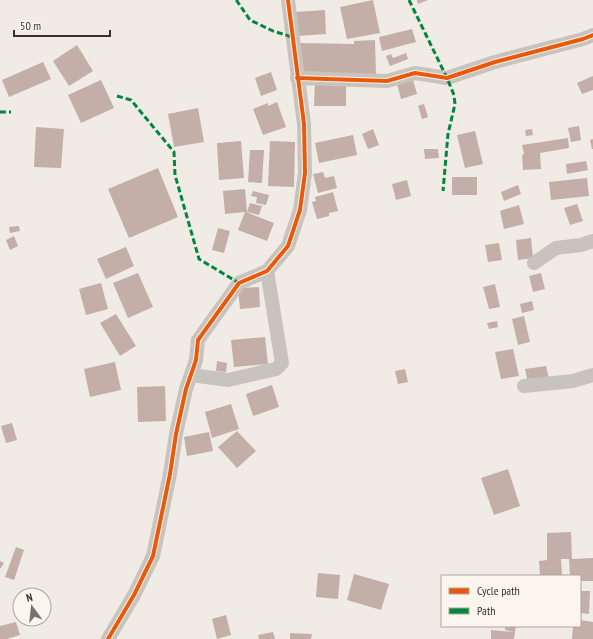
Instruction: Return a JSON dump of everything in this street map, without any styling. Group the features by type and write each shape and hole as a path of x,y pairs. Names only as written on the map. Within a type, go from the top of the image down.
{"street":[{"path":"108,639 134,595 153,556 170,474 176,434 186,389 196,360 198,340 239,283 268,271 288,246 300,210 305,173 304,124 288,0"},
{"path":"297,78 387,80 415,73 447,78 495,62 576,41 593,35"},
{"path":"534,262 556,248 581,245 593,241"},
{"path":"191,375 228,380 276,369 282,363 268,271"},
{"path":"524,386 573,381 593,375"}],"building":[{"path":"373,0 380,33 347,39 340,7"},
{"path":"417,0 428,0 418,4"},
{"path":"325,10 326,34 297,36 295,12"},
{"path":"412,29 416,42 382,51 379,37"},
{"path":"375,40 376,75 297,74 298,43 354,44 354,41"},
{"path":"77,45 93,71 69,86 53,61"},
{"path":"406,53 408,59 390,66 386,56 391,54 393,58"},
{"path":"43,62 51,79 9,97 2,80"},
{"path":"271,72 277,90 261,96 255,78"},
{"path":"593,76 593,90 582,94 577,83"},
{"path":"101,80 114,108 81,123 68,95"},
{"path":"315,80 346,80 346,106 314,106"},
{"path":"413,80 417,94 401,99 397,84"},
{"path":"277,102 286,127 263,135 253,109 268,103 268,106"},
{"path":"424,104 428,117 422,119 418,106"},
{"path":"198,108 204,142 174,147 168,114"},
{"path":"579,126 581,140 571,142 568,128"},
{"path":"36,127 64,129 61,168 34,167"},
{"path":"373,129 379,145 368,149 362,134"},
{"path":"532,129 533,135 526,136 525,130"},
{"path":"475,131 483,164 465,168 457,135"},
{"path":"353,135 357,155 319,163 315,143"},
{"path":"568,138 569,148 540,153 541,169 523,170 522,155 524,154 522,145"},
{"path":"593,139 593,149 592,149 590,140"},
{"path":"241,141 244,178 219,180 217,143"},
{"path":"270,141 295,142 294,187 268,186"},
{"path":"424,149 438,149 439,158 425,159"},
{"path":"250,150 264,150 262,183 248,182"},
{"path":"586,161 588,170 567,174 566,164"},
{"path":"158,168 178,217 129,238 108,189"},
{"path":"323,172 325,178 334,176 337,188 318,193 313,174"},
{"path":"452,177 477,177 477,195 452,195"},
{"path":"587,178 589,196 551,200 549,182"},
{"path":"407,180 411,196 396,200 392,184"},
{"path":"518,185 521,194 504,201 501,192"},
{"path":"245,189 246,212 274,223 267,241 238,230 245,212 225,214 223,191"},
{"path":"253,191 269,195 266,205 256,203 257,197 251,196"},
{"path":"333,192 338,211 329,213 329,216 317,219 312,202 316,201 315,197"},
{"path":"250,203 262,206 259,215 247,212"},
{"path":"577,204 583,221 570,225 564,208"},
{"path":"519,205 524,224 504,229 500,211"},
{"path":"19,226 20,231 10,233 9,227"},
{"path":"218,228 230,231 224,253 212,250"},
{"path":"14,236 18,246 10,250 6,240"},
{"path":"531,238 533,258 518,260 516,240"},
{"path":"499,243 502,260 488,262 485,245"},
{"path":"126,247 134,266 106,279 97,259"},
{"path":"138,273 153,307 128,318 113,283"},
{"path":"541,273 545,289 533,292 529,276"},
{"path":"101,283 108,309 86,315 79,289"},
{"path":"495,284 500,307 489,309 483,287"},
{"path":"259,287 260,307 240,309 238,288"},
{"path":"532,301 534,310 522,313 520,304"},
{"path":"116,314 136,346 120,356 100,323"},
{"path":"524,316 530,342 518,345 512,319"},
{"path":"497,321 498,327 489,329 487,323"},
{"path":"265,337 268,364 234,367 231,340"},
{"path":"513,349 519,376 501,379 495,352"},
{"path":"217,361 227,363 226,372 216,371"},
{"path":"115,362 121,390 90,397 84,369"},
{"path":"546,366 549,379 528,383 525,369"},
{"path":"405,369 408,382 398,384 395,371"},
{"path":"272,385 279,407 253,416 246,394"},
{"path":"165,386 166,421 138,422 137,387"},
{"path":"231,404 239,429 212,438 205,412"},
{"path":"12,423 17,440 6,443 1,426"},
{"path":"237,431 256,451 237,468 218,447"},
{"path":"209,432 213,451 187,456 184,437"},
{"path":"508,469 520,506 494,515 481,478"},
{"path":"571,532 572,559 593,558 593,581 581,581 581,575 570,575 569,559 561,559 562,575 540,575 539,561 547,560 547,533"},
{"path":"16,547 24,550 14,580 5,577"},
{"path":"0,561 4,563 1,568 0,568"},
{"path":"318,573 340,575 338,599 316,597"},
{"path":"354,574 389,584 381,610 347,600"},
{"path":"581,591 590,591 589,614 581,613"},
{"path":"226,615 231,635 217,639 212,619"},
{"path":"581,620 593,622 593,639 572,639 573,627 581,627"},
{"path":"12,623 12,627 18,627 20,635 7,639 0,639 0,626"},
{"path":"505,627 516,627 514,639 491,639 491,630 514,632 505,630"},
{"path":"273,632 275,639 259,639 258,635"},
{"path":"290,633 312,634 311,639 290,639"}],"marked path":[{"path":"236,0 250,20 273,31 292,37"},
{"path":"409,0 454,95 455,104 448,134 443,191"},
{"path":"117,96 131,100 174,152 175,175 199,259 239,283"},
{"path":"0,112 11,112"}],"cycle path":[{"path":"108,639 134,595 153,556 170,474 176,434 186,389 196,360 198,340 239,283 267,271 288,246 300,210 305,173 304,124 288,0"},
{"path":"297,78 387,81 415,73 447,78 495,62 583,39 593,35"}]}
